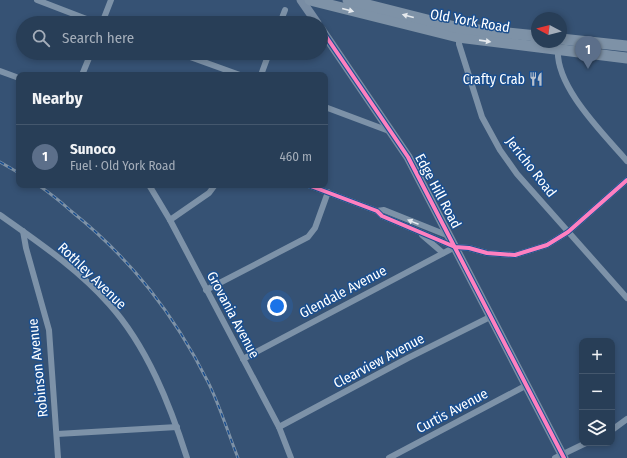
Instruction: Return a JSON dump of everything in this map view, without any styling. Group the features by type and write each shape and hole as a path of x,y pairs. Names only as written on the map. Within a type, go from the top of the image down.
{"highway":[{"name":"Old York Road","path":"310,0 459,32 531,42"},
{"name":"Old York Road","path":"348,0 459,32 531,36"},
{"path":"567,40 627,46"},
{"name":"Old York Road","path":"567,48 627,58"}],"street":[{"path":"36,0 78,16"},
{"path":"105,16 111,0"},
{"path":"301,0 313,16"},
{"path":"283,16 285,10"},
{"name":"Jericho Road","path":"459,32 459,44 482,117 500,150 517,174 627,298"},
{"name":"Edge Hill Road","path":"328,39 408,157 490,317 527,385 560,457"},
{"path":"558,48 559,64 573,94 590,118 627,161"},
{"path":"83,72 88,60"},
{"path":"198,60 232,72"},
{"path":"262,72 266,60"},
{"path":"0,71 16,77"},
{"path":"328,108 391,131"},
{"path":"376,210 382,216 416,229 455,247 469,248 487,253 515,255 547,245 568,232 627,180"},
{"name":"Grovania Avenue","path":"151,188 170,220 278,427 291,458"},
{"path":"170,220 204,197 212,188"},
{"path":"317,188 376,210 384,210 449,236"},
{"path":"206,290 308,237 315,228 328,192"},
{"name":"Rothley Avenue","path":"0,215 78,274 108,304 127,327 149,364 177,427 187,458"},
{"path":"416,229 443,253"},
{"name":"Robinson Avenue","path":"23,231 26,248 49,330 58,458"},
{"name":"Glendale Avenue","path":"242,359 455,247"},
{"name":"Clearview Avenue","path":"278,427 408,358 490,317"},
{"name":"Curtis Avenue","path":"389,458 527,385"},
{"path":"615,428 627,419"},
{"path":"57,434 177,427"},
{"path":"560,457 580,446"}],"railway":[{"path":"0,162 16,171"},
{"path":"42,188 93,229 113,248 132,268 166,311 181,333 208,382 238,458"}],"cycle path":[{"path":"328,39 408,157 564,458"},
{"path":"316,188 377,211 382,216 455,247 469,248 487,253 515,255 547,245 568,232 627,180"}],"place":[{"name":"Sunoco","path":"588,69"},
{"name":"Crafty Crab","path":"536,79"}]}
